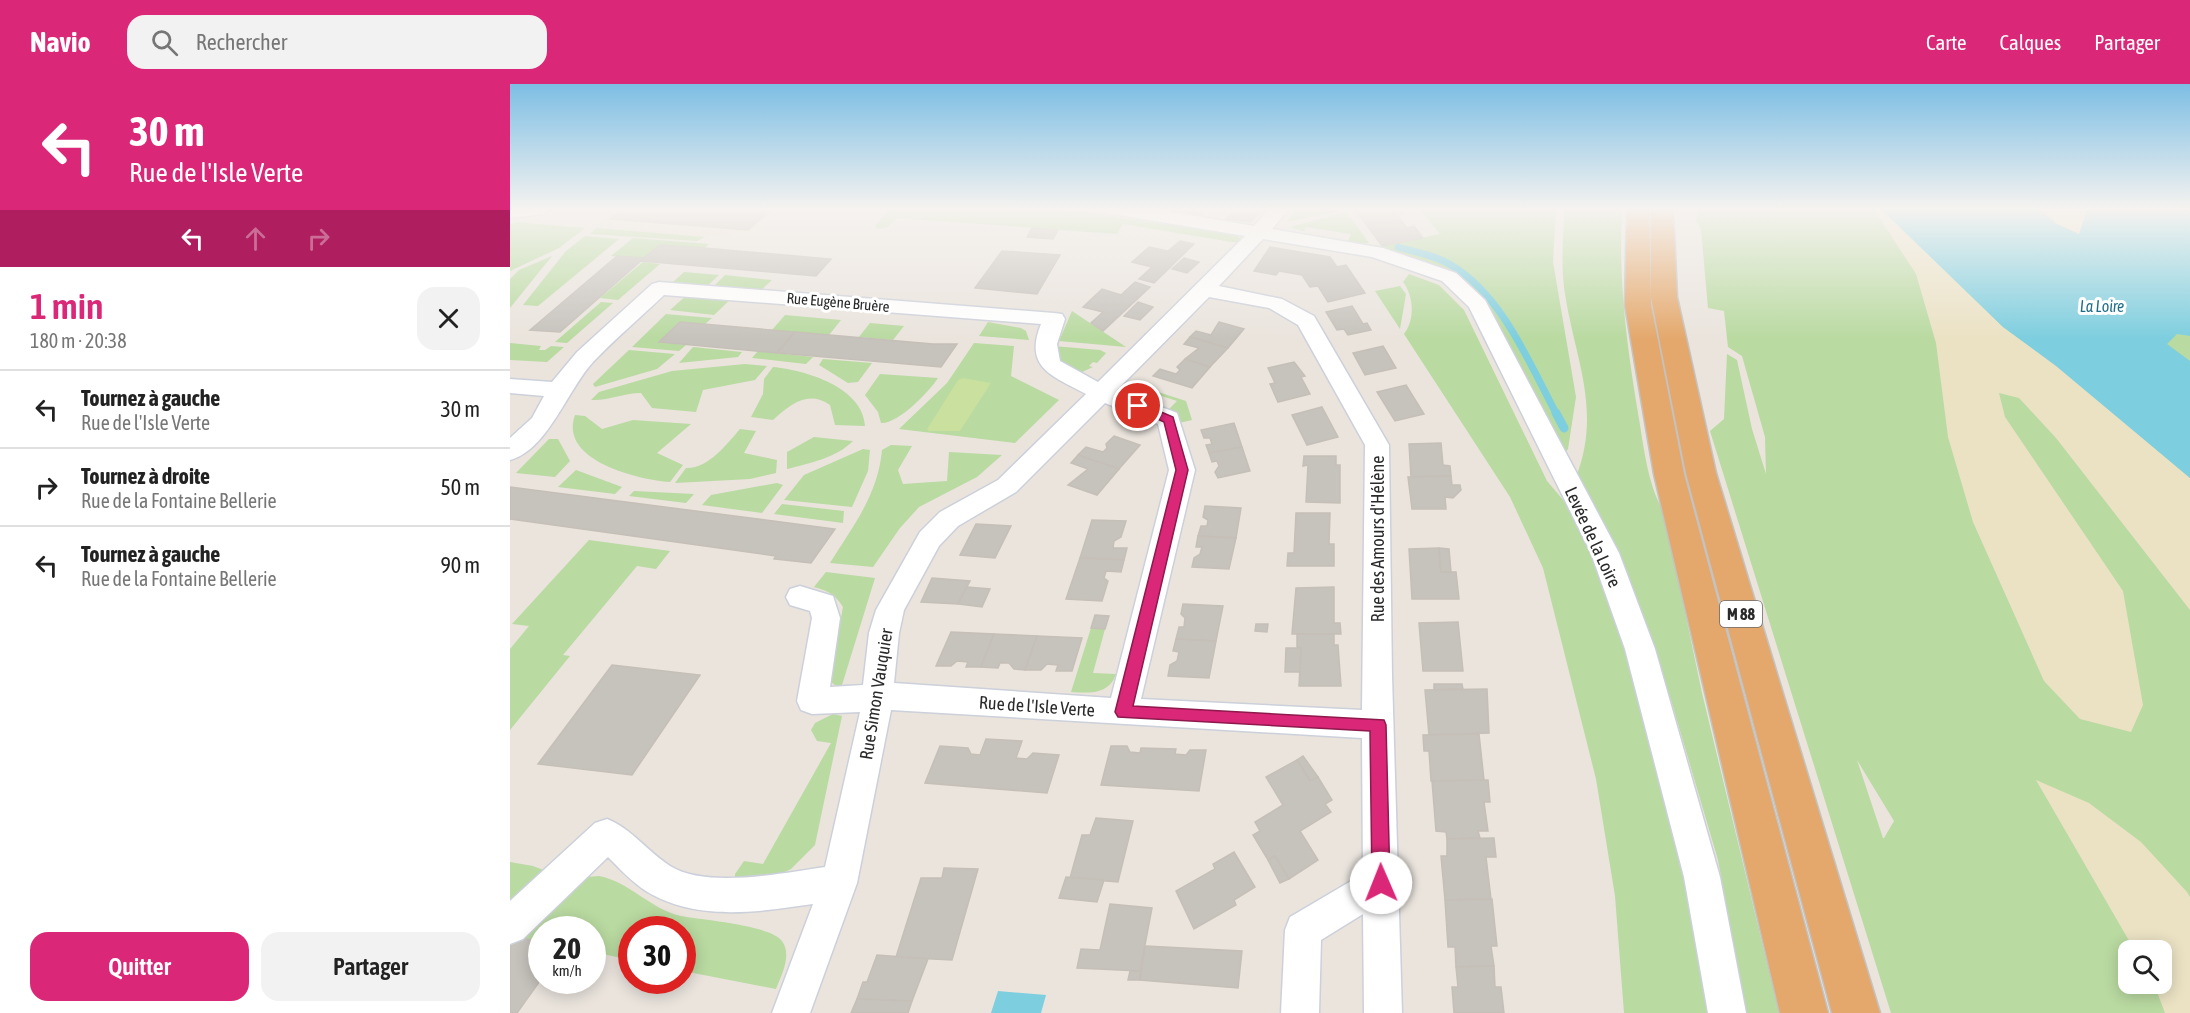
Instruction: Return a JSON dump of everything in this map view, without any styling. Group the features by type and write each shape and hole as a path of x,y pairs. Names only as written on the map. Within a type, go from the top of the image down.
{"highway":[{"name":"M 88","path":"1638,251 1638,305 1670,474 1804,1013"},
{"name":"M 88","path":"1663,251 1664,297 1701,473 1856,1013"}],"street":[{"name":"Rue Simon Vauquier","path":"791,1013 839,883 873,731 890,610 929,539 949,519 1007,486 1205,290 1240,251"},
{"name":"Levée de la Loire","path":"1372,251 1414,263 1449,277 1478,304 1605,553 1640,649 1702,877 1726,1013"},
{"name":"Rue Eugène Bruère","path":"558,390 585,357 659,288 1054,319 1044,341 1047,360 1059,373 1102,393"},
{"name":"Rue des Amours d'Hélène","path":"1205,290 1275,303 1306,321 1377,445 1378,725 1383,1013"},
{"path":"510,386 558,390 553,406 540,424 510,452"},
{"path":"1102,393 1169,420 1182,470 1123,712"},
{"name":"Rue de l'Isle Verte","path":"800,597 823,604 826,618 812,701 906,696 1123,712 1378,725"},
{"path":"510,926 607,834 664,882 697,892 737,893 839,883"},
{"path":"1300,1013 1303,930 1381,883"}],"green space":[{"path":"510,251 552,251 510,271"},
{"path":"566,251 604,251 538,306 523,305"},
{"path":"617,251 652,251 644,258 611,256"},
{"path":"1387,251 1554,251 1553,262 1576,397 1568,449 1563,455 1527,388 1445,271 1428,263"},
{"path":"1562,251 1621,251 1631,366 1645,455 1654,491 1664,512 1702,693 1779,1013 1746,1013 1718,860 1671,700 1647,634 1576,477 1584,452 1587,428 1586,404 1584,382 1568,312"},
{"path":"1703,251 2190,251 2190,1013 1891,1013 1710,431 1724,419 1727,354 1737,360 1752,429 1766,474 1765,437 1742,356 1728,347 1724,311 1708,308","holes":["1857,760 1894,821 1883,838"]},
{"path":"552,256 510,308 510,279 519,270"},
{"path":"643,262 660,264 618,300 600,298"},
{"path":"684,272 719,275 706,287 671,284"},
{"path":"1409,274 1439,285 1464,310 1547,481 1570,508 1594,561 1617,617 1650,722 1716,1013 1624,1013 1615,896 1596,779 1543,568 1510,497 1404,334 1410,322 1412,308 1407,288 1403,282"},
{"path":"725,275 772,280 759,292 712,288"},
{"path":"1400,286 1406,294 1400,329 1375,291"},
{"path":"688,294 732,298 714,315 670,310"},
{"path":"601,302 613,303 567,343 555,342"},
{"path":"1072,311 1126,347 1059,341"},
{"path":"666,314 712,318 705,324 680,322 660,342 686,345 679,351 632,347"},
{"path":"785,315 841,320 829,335 772,330"},
{"path":"988,322 1021,328 1026,331 1029,340 979,336"},
{"path":"870,323 904,326 893,340 859,337"},
{"path":"510,343 541,346 539,350 545,350 551,346 564,347 547,362 510,360"},
{"path":"974,343 1014,346 1011,376 1059,400 1015,443 899,429 947,383"},
{"path":"1053,346 1100,350 1106,353 1097,363 1093,362 1089,366 1093,367 1082,372 1062,364"},
{"path":"693,347 742,352 738,357 679,363"},
{"path":"629,350 675,354 657,369 595,387 593,384"},
{"path":"758,351 813,357 806,364 752,358"},
{"path":"823,359 872,363 858,382 848,383 819,365"},
{"path":"745,364 767,366 755,380 703,390 696,412 652,408 641,393 591,400 599,392 672,371"},
{"path":"773,367 816,377 843,391 862,412 865,426 835,425 830,405 814,399 793,404 773,420 751,417 763,394 764,379"},
{"path":"880,374 938,378 928,391 904,413 888,422 881,423 878,412 865,395"},
{"path":"963,378 991,383 960,431 929,431 927,429 958,380"},
{"path":"1127,382 1186,401 1192,420 1179,423 1167,411 1177,401 1143,390 1133,400 1124,392"},
{"path":"575,415 585,416 602,429 633,420 691,424 657,453 683,465 670,482 640,477 605,465 578,445 573,431"},
{"path":"740,429 756,431 744,453 777,460 776,473 750,479 675,483 686,468 709,460"},
{"path":"814,437 853,441 831,456 787,469 787,452"},
{"path":"549,439 558,439 570,461 555,477 516,473"},
{"path":"891,445 912,446 898,470 903,484 947,481 949,452 1002,455 977,477 919,507 900,528 873,567 830,563 856,523 870,496 880,466 882,450"},
{"path":"863,449 870,450 868,471 852,507 784,500 804,475"},
{"path":"576,470 622,487 615,494 558,487"},
{"path":"777,483 783,485 762,513 702,505 711,495"},
{"path":"634,491 694,494 686,503 629,496"},
{"path":"782,504 844,511 843,523 774,514"},
{"path":"589,540 670,551 656,569 637,566 563,655 570,656 510,730 510,649 529,626 512,624"},
{"path":"826,572 875,578 842,685 835,685 829,681 843,607 831,594 814,587"},
{"path":"1091,628 1105,629 1093,673 1116,674 1109,686 1098,691 1071,692"},
{"path":"833,714 842,716 815,845 791,869 772,878 735,879 735,874 744,861 763,864 831,743 817,741 811,730 815,723"},
{"path":"510,862 533,866 551,873 510,908"},
{"path":"599,876 610,879 659,908 681,916 618,916 618,957 606,955 606,916 540,916 587,877"},
{"path":"696,918 750,927 775,935 782,941 786,958 776,989 696,974"},
{"path":"528,925 528,940 514,937"}],"sand":[{"path":"1901,251 1925,251 2003,327 2056,365 2190,478 2190,610 2056,438 2019,398 1999,393 2005,417 2123,591 2143,705 2131,732 2080,719 2044,681 1973,522 1948,437 1936,343 1916,274"},
{"path":"2036,780 2089,803 2141,842 2187,892 2190,897 2190,1013 2165,1013 2158,994 2172,994 2172,940 2129,940"}],"water":[{"name":"La Loire","path":"1925,251 2190,251 2190,336 2177,334 2167,344 2190,361 2190,478 2056,366 2003,327"},
{"path":"998,991 1046,995 1041,1013 991,1013"}],"building":[{"path":"652,251 743,251 831,259 816,276 641,261 560,332 530,330 617,256 644,258"},
{"path":"1002,251 1060,255 1037,294 975,288"},
{"path":"1144,251 1186,251 1154,283 1139,279 1152,267 1132,262"},
{"path":"1267,251 1296,251 1330,257 1337,267 1346,265 1365,293 1328,302 1318,286 1310,287 1302,275 1279,271 1276,275 1254,271"},
{"path":"1184,258 1199,262 1187,273 1172,269"},
{"path":"1135,282 1150,287 1103,331 1091,323 1103,312 1083,307 1102,289 1121,295"},
{"path":"1138,302 1153,307 1140,320 1124,316"},
{"path":"1352,306 1363,324 1367,323 1371,330 1348,335 1344,329 1337,330 1326,312"},
{"path":"680,322 795,332 777,353 659,342"},
{"path":"1219,322 1244,329 1228,348 1190,337 1196,331 1211,335"},
{"path":"795,332 957,344 941,367 777,353"},
{"path":"1190,337 1228,348 1210,367 1185,359 1199,348 1184,344"},
{"path":"1383,346 1396,368 1365,375 1353,353"},
{"path":"1185,359 1210,367 1192,388 1153,376 1160,369 1176,374 1180,370 1177,367"},
{"path":"1294,362 1305,376 1301,377 1310,394 1278,402 1270,384 1275,383 1268,368"},
{"path":"1406,385 1424,414 1395,421 1377,392"},
{"path":"1322,407 1338,437 1307,445 1292,415"},
{"path":"1234,423 1242,447 1209,453 1206,445 1212,444 1210,438 1204,438 1201,430"},
{"path":"1114,436 1140,445 1119,469 1078,455 1086,447 1103,452 1107,448 1106,444"},
{"path":"1441,443 1443,465 1450,466 1451,476 1411,477 1409,444"},
{"path":"1242,447 1250,471 1218,478 1215,472 1219,466 1217,461 1212,462 1209,453"},
{"path":"1078,455 1119,469 1097,495 1068,485 1088,469 1071,463"},
{"path":"1304,456 1336,456 1336,465 1340,465 1340,503 1306,502 1308,465 1303,466"},
{"path":"1451,476 1452,485 1460,485 1461,490 1453,498 1445,497 1446,509 1412,509 1408,477"},
{"path":"510,487 835,529 811,563 774,559 776,556 510,519"},
{"path":"1205,506 1241,508 1236,538 1198,536 1201,526 1207,526 1208,520 1203,517"},
{"path":"1296,513 1330,513 1329,544 1334,544 1334,566 1287,566 1288,553 1294,553"},
{"path":"1092,520 1126,521 1121,537 1114,541 1113,548 1127,548 1124,560 1080,558"},
{"path":"976,524 1011,526 995,558 960,555"},
{"path":"1198,536 1236,538 1229,569 1192,567 1194,558 1200,554 1202,547 1196,547"},
{"path":"1439,548 1441,572 1456,572 1459,599 1412,599 1409,549"},
{"path":"1439,548 1449,549 1451,572 1441,572"},
{"path":"1080,558 1124,560 1121,572 1106,571 1104,578 1108,581 1102,601 1066,599"},
{"path":"932,578 970,581 958,604 921,602"},
{"path":"967,587 990,589 982,607 958,604"},
{"path":"1334,587 1334,623 1340,623 1341,634 1292,634 1296,588"},
{"path":"1183,604 1223,606 1216,641 1176,639 1179,627 1184,627 1185,618 1181,614"},
{"path":"1095,615 1109,616 1105,629 1091,628"},
{"path":"1458,622 1463,671 1423,671 1419,623"},
{"path":"1256,624 1268,624 1267,632 1255,631"},
{"path":"951,632 994,634 981,667 966,667 968,662 957,661 951,666 936,666"},
{"path":"994,634 1037,636 1025,670 1014,669 1009,663 1000,663 998,668 981,667"},
{"path":"1297,634 1334,634 1334,645 1338,645 1341,686 1299,686 1301,648 1297,647"},
{"path":"1037,636 1082,638 1072,671 1056,671 1058,665 1047,664 1041,670 1025,670"},
{"path":"1176,639 1216,641 1209,678 1168,676 1170,665 1177,661 1179,652 1173,651"},
{"path":"1286,648 1301,648 1300,672 1285,672"},
{"path":"612,665 700,675 632,775 538,764"},
{"path":"1434,684 1462,684 1463,689 1434,690"},
{"path":"1487,689 1489,733 1429,735 1425,690"},
{"path":"1479,734 1484,780 1431,781 1429,751 1424,751 1423,735"},
{"path":"986,739 1022,741 1016,758 1027,759 1033,753 1059,755 1047,793 925,783 940,746 968,748 971,754 980,755"},
{"path":"1111,746 1127,746 1130,752 1140,753 1141,748 1176,749 1175,754 1186,755 1190,750 1206,750 1199,791 1101,785"},
{"path":"1303,756 1318,777 1310,781 1297,760"},
{"path":"1297,760 1310,781 1318,777 1332,800 1325,804 1331,812 1300,831 1318,860 1289,879 1275,856 1268,860 1253,835 1260,831 1255,822 1283,805 1266,777"},
{"path":"1488,780 1490,802 1484,802 1488,831 1478,831 1480,838 1447,839 1446,832 1436,831 1432,781"},
{"path":"1096,818 1133,821 1118,882 1070,878 1082,835 1090,835"},
{"path":"1494,838 1496,857 1486,857 1491,899 1445,900 1441,856 1447,856 1447,839"},
{"path":"1234,852 1255,887 1234,900 1236,905 1194,929 1176,891 1215,869 1213,864"},
{"path":"1275,856 1289,879 1280,883 1268,860"},
{"path":"944,868 978,869 952,960 896,957 921,878 942,878"},
{"path":"1066,877 1104,880 1097,902 1059,898"},
{"path":"1492,899 1497,946 1491,946 1494,966 1456,967 1455,947 1448,947 1445,900"},
{"path":"1110,904 1152,908 1140,971 1077,968 1081,949 1100,950"},
{"path":"514,937 528,940 528,994 531,994 517,1013 510,1013 510,943"},
{"path":"1145,946 1242,951 1238,988 1140,980"},
{"path":"877,955 928,959 912,1001 857,999 863,982 867,982"},
{"path":"1494,966 1495,987 1501,987 1504,1013 1454,1013 1452,987 1458,987 1456,967"},
{"path":"1130,971 1140,971 1140,980 1128,980"},
{"path":"857,999 912,1001 908,1013 851,1013"}],"waterway":[{"path":"1414,251 1451,265 1486,294 1513,332 1557,415"},
{"path":"1556,413 1564,428"}],"route":[{"path":"1138,406 1156,412 1169,420 1182,470 1123,712 1378,725 1381,883"}]}
